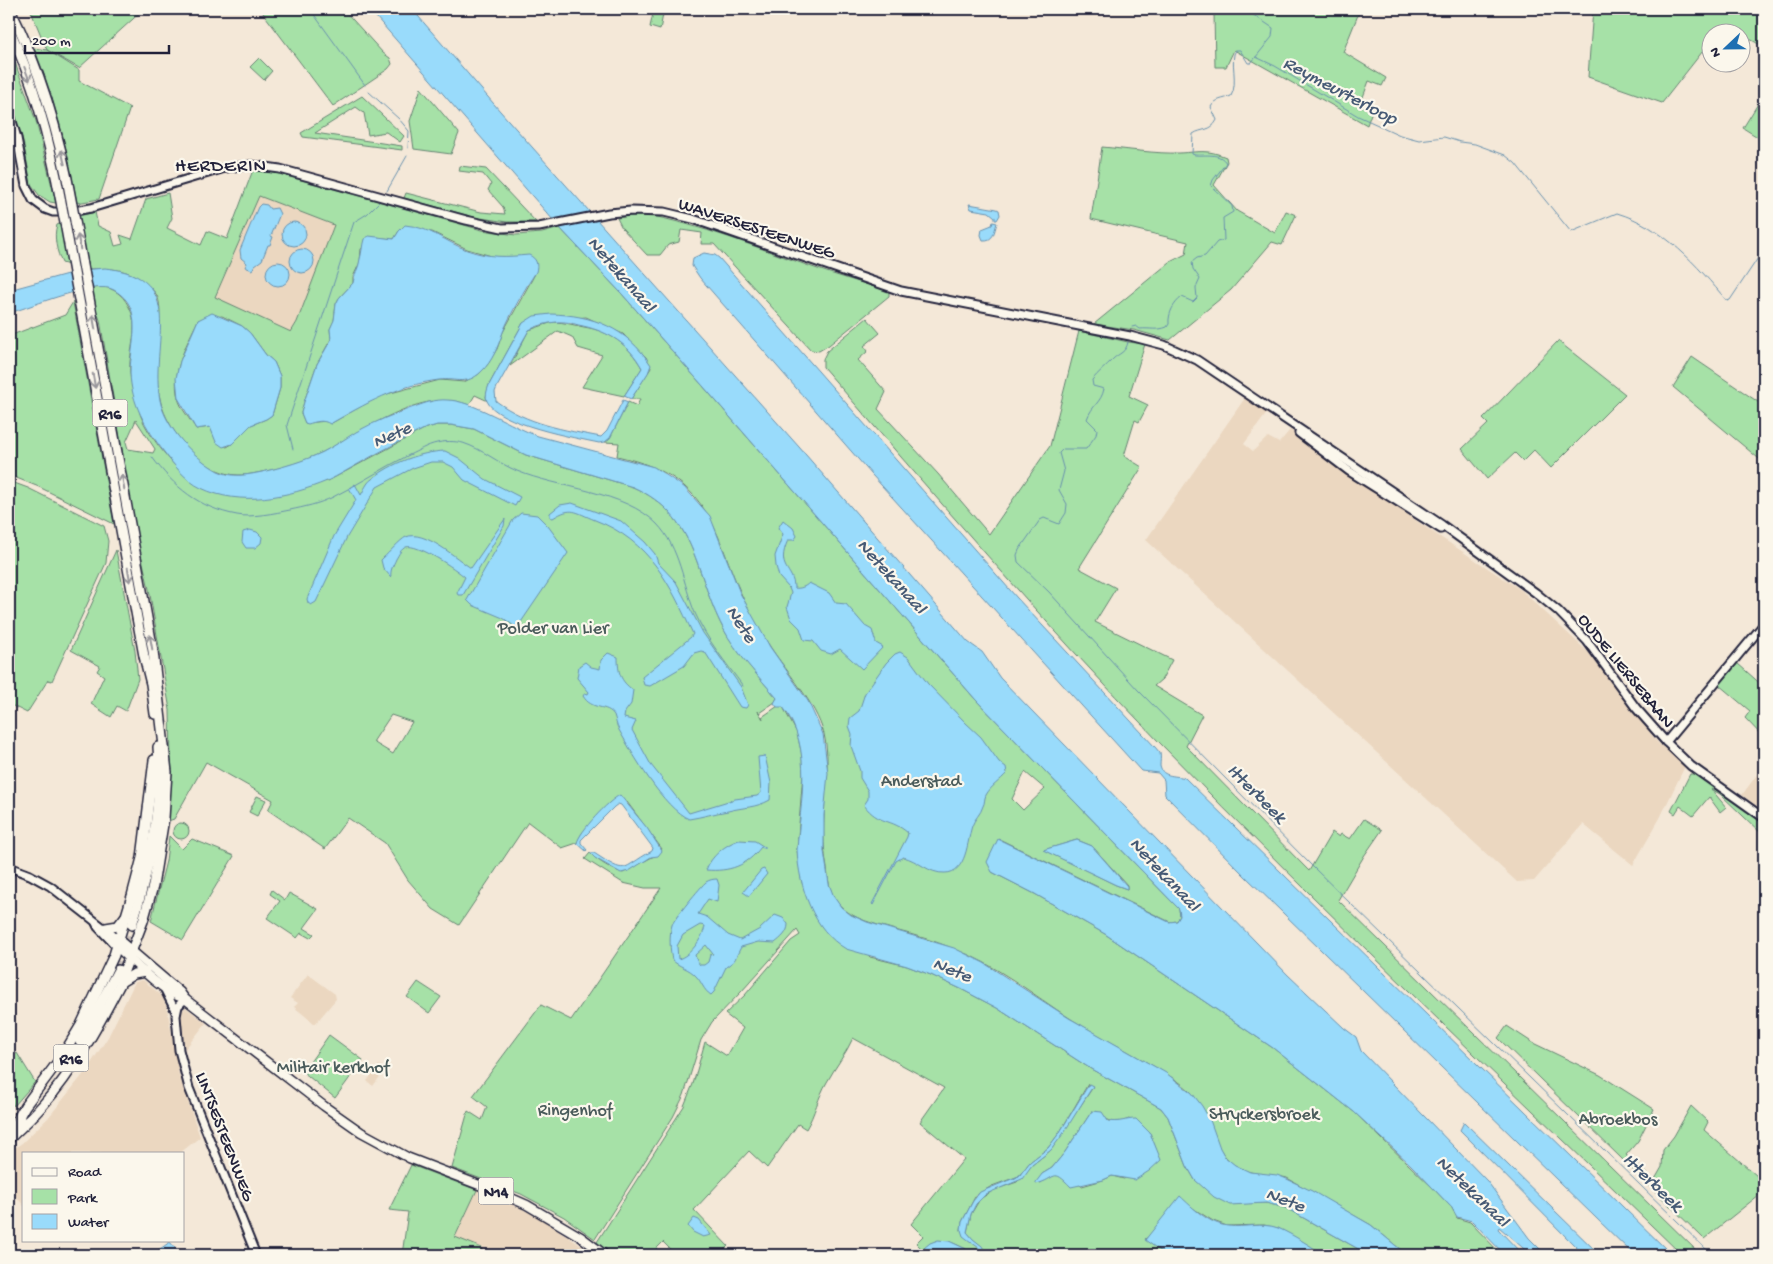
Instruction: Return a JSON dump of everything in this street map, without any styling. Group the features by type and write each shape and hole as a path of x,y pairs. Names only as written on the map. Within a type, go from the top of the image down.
{"highway":[{"name":"R16","path":"10,9 28,48 49,105 63,155 153,651 160,741 158,782 153,838 134,926"},
{"name":"R16","path":"9,29 26,69 42,115 53,157 160,741"},
{"path":"17,1120 63,1055 81,1025 99,989 118,943 138,876 160,741"},
{"path":"9,1137 42,1107 57,1087 101,1022 122,982 122,976 131,955 153,886 164,818 166,772 160,741"},
{"path":"106,928 118,926 127,915"},
{"name":"R16","path":"9,1128 36,1100 67,1057 116,969 88,1030 70,1060 40,1101 9,1137"},
{"path":"122,982 134,974 145,972"}],"main road":[{"name":"WAVERSESTEENWEG","path":"9,111 29,194 40,206 53,212 89,209 218,169 251,165 280,169 490,226 539,227 609,213 664,212 693,218 901,292 1130,336"},
{"name":"OUDE LIERSEBAAN","path":"1130,336 1164,345 1188,356 1273,412 1350,471 1424,520 1465,543 1536,593 1568,621 1587,641 1636,708 1666,742 1698,771 1764,818"},
{"path":"1666,742 1764,624"},
{"name":"N14","path":"9,867 30,875 50,886 96,923 106,928 118,943"},
{"name":"N14","path":"96,923 98,928 180,992 185,999 360,1132 415,1160 527,1205 581,1237 604,1255"},
{"name":"N14","path":"131,955 145,972 164,988 177,997 185,999"},
{"path":"164,988 176,1012"},
{"path":"176,1012 178,1006 185,999"},
{"name":"LINTSESTEENWEG","path":"176,1012 179,1050 189,1088 256,1255"}],"shaded area":[{"path":"259,195 334,225 297,322 291,332 215,298"},
{"path":"1245,398 1267,413 1244,444 1253,451 1268,437 1279,443 1290,430 1425,527 1521,590 1588,652 1658,743 1685,766 1660,818 1633,865 1583,824 1534,881 1517,882 1146,540"},
{"path":"1764,765 1764,811 1742,795"},
{"path":"308,974 335,994 336,999 315,1024 294,1007 298,1003 290,998"},
{"path":"143,980 162,996 167,1008 179,1075 200,1137 181,1152 22,1152 22,1204 9,1188 9,1174 14,1169 9,1162 9,1152 22,1143 48,1118 86,1071 108,1037 135,982"},
{"path":"185,1007 206,1023 185,1049 180,1015"},
{"path":"379,1065 385,1070 373,1086 367,1081"},
{"path":"477,1190 543,1220 595,1255 481,1255 482,1248 455,1238"}],"green space":[{"path":"30,9 144,9 79,68 47,50"},
{"path":"260,9 343,9 383,53 390,58 392,64 388,69 333,106"},
{"path":"654,9 664,9 660,30 650,27"},
{"path":"1240,9 1260,11 1261,9 1360,10 1343,52 1386,78 1382,86 1369,81 1360,105 1372,111 1367,125 1234,50 1226,67 1215,67 1214,13 1228,13"},
{"path":"1593,9 1764,9 1764,47 1750,39 1750,22 1700,22 1700,55 1662,103 1588,77"},
{"path":"9,46 36,121 56,203 50,202 39,195 31,184 23,141 9,97"},
{"path":"34,48 47,50 79,70 79,81 130,108 99,199 77,203 60,124"},
{"path":"259,58 272,71 264,80 250,67"},
{"path":"421,88 459,133 451,154 414,149 410,121"},
{"path":"1764,94 1764,141 1743,128"},
{"path":"362,96 404,136 400,142 386,132 368,135 364,113 356,107 315,133 402,146 402,150 303,137 301,133"},
{"path":"1102,147 1161,153 1203,152 1219,154 1226,157 1227,162 1214,185 1237,211 1275,233 1286,211 1296,215 1282,245 1272,242 1231,290 1170,340 1134,330 1094,324 1170,262 1186,254 1188,242 1091,219"},
{"path":"460,166 486,169 536,222 507,222 474,217 404,198 406,193 481,212 505,214 503,207 488,190 491,184 483,174 459,171"},
{"path":"253,170 272,172 482,230 516,235 542,233 560,228 622,294 976,700 1179,909 1180,916 1177,921 1170,922 999,839 992,872 1105,934 1273,1048 1354,1112 1433,1188 1452,1208 1457,1218 1470,1222 1502,1255 1407,1255 1371,1225 1287,1178 1241,1169 1231,1163 1217,1145 1197,1101 1191,1092 1179,1082 1071,1019 984,962 939,943 854,916 840,906 829,884 824,849 827,755 820,722 801,689 771,648 754,620 740,591 718,535 695,497 684,486 661,471 617,456 619,443 605,442 610,438 628,402 637,406 640,399 631,399 651,368 646,357 623,334 586,317 523,323 489,385 486,397 488,401 475,395 469,405 451,401 413,406 375,423 316,455 288,466 258,473 238,475 225,473 203,462 187,448 174,431 161,403 157,373 160,312 158,297 150,287 124,271 89,269 79,216 95,212 98,226 111,232 115,246 123,244 120,235 132,239 146,199 168,193 172,218 167,228 201,245 207,231 227,239","holes":["259,196 334,225 297,322 291,332 215,297","399,231 432,232 467,249 495,257 512,257 536,272 503,332 497,349 479,374 464,382 440,380 379,396 330,424 327,421 305,423 301,413 304,402 317,364 331,339 330,329 334,321 336,304 353,283 353,277 360,262 361,249 383,238 394,239","222,316 242,326 274,362 280,376 280,388 272,415 251,425 227,447 218,442 210,427 196,429 183,410 178,398 176,388 178,368 198,320","1025,772 1045,789 1023,810 1012,799","1077,840 1092,846 1127,885 1127,889 1044,850"]},
{"path":"643,214 729,237 821,270 889,291 889,296 829,345 819,351 811,350 714,244 701,244 702,233 681,230 679,242 668,245 660,255 647,255 622,228 617,218"},
{"path":"61,223 69,265 62,263 56,244 56,229 57,225"},
{"path":"102,286 110,289 117,292 126,301 134,322 130,364 131,378 142,419 160,448 190,481 328,481 424,429 437,425 451,425 474,429 526,455 633,487 654,499 670,514 682,530 723,628 748,664 777,698 775,702 759,713 763,719 762,717 778,706 783,707 797,733 802,755 803,773 797,850 802,883 870,957 907,966 961,989 997,1008 1091,1069 1161,1108 1168,1117 1187,1166 1195,1180 1230,1204 1266,1203 1286,1208 1369,1255 1325,1255 1278,1228 1264,1225 1227,1226 1213,1221 1191,1207 1145,1239 1166,1255 987,1255 983,1248 967,1232 971,1214 980,1199 994,1190 1017,1182 1032,1165 1051,1150 1093,1087 1088,1084 1060,1132 1048,1148 1030,1162 1019,1176 992,1186 976,1195 962,1222 961,1230 979,1248 983,1255 968,1255 966,1249 941,1241 925,1248 931,1255 928,1255 916,1243 923,1236 911,1224 964,1159 920,1122 944,1088 853,1038 830,1076 806,1129 798,1124 767,1168 749,1151 694,1210 728,1246 719,1255 676,1255 663,1242 650,1255 613,1255 597,1242 684,1106 693,1084 705,1042 727,1056 743,1028 725,1014 745,995 791,941 800,935 797,930 712,1022 701,1040 684,1095 673,1117 595,1239 564,1217 521,1194 452,1168 468,1111 482,1120 487,1107 473,1096 541,1005 571,1020 661,888 645,888 623,883 585,859 590,853 605,865 623,873 654,856 662,849 627,802 609,804 582,833 577,843 562,848 528,822 459,925 433,909 408,880 385,843 348,818 325,849 268,810 273,800 206,762 174,819 168,821 171,765 170,710 149,589 136,532 100,320 95,307 92,288","holes":["136,420 155,449 153,453 128,449 126,442","391,715 412,722 393,754 373,742","1092,1111 1114,1122 1129,1119 1150,1133 1157,1152 1124,1179 1112,1176 1082,1186 1055,1175 1040,1183 1042,1174 1052,1168"]},
{"path":"73,302 114,524 39,487 9,475 9,336 65,315"},
{"path":"867,318 880,333 864,346 868,351 858,360 886,392 878,409 938,474 989,534 1050,446 1079,331 1145,344 1129,396 1148,405 1139,422 1135,420 1124,456 1142,467 1079,568 1116,588 1095,622 1172,660 1162,679 1154,686 1202,715 1186,746 1309,871 1332,832 1339,837 1341,834 1350,839 1364,819 1382,830 1338,900 1701,1255 1682,1255 1353,936 1159,742 988,557 823,367 823,359 827,351"},
{"path":"553,322 561,322 602,332 618,340 631,352 642,368 624,396 582,387 602,355 578,348 572,337 558,331 510,366 529,330"},
{"path":"1558,341 1625,394 1551,468 1534,450 1523,461 1515,453 1487,479 1462,449 1488,424 1483,419"},
{"path":"1692,357 1764,406 1764,463 1673,387"},
{"path":"9,481 28,488 104,526 108,541 106,563 52,681 48,680 27,713 9,704"},
{"path":"116,550 135,651 138,679 126,711 117,706 111,717 91,704 104,676 97,671 100,666 71,650"},
{"path":"1737,663 1764,687 1764,738 1745,718 1750,711 1719,685"},
{"path":"1690,774 1697,774 1764,821 1764,836 1720,794 1711,789 1726,807 1720,812 1709,797 1693,816 1680,806 1675,814 1671,811"},
{"path":"257,796 266,800 257,816 249,812"},
{"path":"181,823 187,825 189,831 187,837 181,839 175,837 173,831 175,825"},
{"path":"169,836 182,849 192,839 234,856 183,940 151,921 166,861"},
{"path":"272,890 285,900 289,893 318,909 304,928 314,934 310,938 301,933 297,938 267,918 280,901 270,894"},
{"path":"418,982 441,997 429,1013 407,997"},
{"name":"Abroekbos","path":"1507,1026 1533,1043 1600,1075 1654,1109 1638,1141 1626,1155 1654,1181 1662,1167 1663,1150 1674,1136 1691,1106 1708,1122 1704,1130 1764,1182 1764,1191 1704,1239 1498,1038"},
{"name":"Militair kerkhof","path":"329,1035 363,1060 335,1098 303,1072"},
{"path":"17,1053 35,1082 14,1106 9,1098 9,1059"},
{"path":"411,1165 477,1190 455,1237 482,1248 481,1255 402,1255 408,1212 389,1210"}],"water":[{"name":"Netekanaal","path":"369,9 412,9 500,111 799,447 968,642 982,652 1000,678 1288,975 1356,1037 1361,1051 1487,1181 1529,1238 1546,1255 1531,1255 1499,1227 1498,1229 1523,1255 1505,1255 1472,1221 1457,1217 1452,1208 1411,1165 1354,1112 1273,1048 1105,934 992,872 987,862 998,839 1169,922 1177,921 1180,916 1179,909 976,700 703,386 622,294 560,228"},
{"path":"261,204 267,205 270,209 277,208 280,214 271,236 273,237 270,245 268,245 262,260 252,270 245,267 247,263 241,258 240,250"},
{"path":"969,204 997,209 1000,215 995,220 995,217 989,212 971,209"},
{"path":"294,222 302,226 306,234 302,242 294,246 286,242 282,234 286,226"},
{"path":"993,222 997,223 993,235 987,240 983,240 981,235 982,229 992,225"},
{"path":"405,225 414,226 437,235 475,253 498,256 529,255 536,262 536,272 506,325 492,358 476,376 466,380 439,380 410,386 382,396 330,424 322,421 305,423 301,413 304,402 317,364 331,340 330,329 334,320 336,304 353,283 364,239 369,236 394,239"},
{"path":"302,249 310,253 314,261 310,269 302,273 294,269 290,261 294,253"},
{"path":"704,253 715,255 719,258 1017,598 1155,747 1160,753 1161,770 1170,775 1185,778 1672,1255 1634,1255 1244,875 1165,795 1164,780 1158,773 1141,771 872,475 700,278 692,266 693,258"},
{"path":"278,262 286,266 290,274 286,282 278,286 270,282 266,274 270,266"},
{"name":"Nete","path":"105,268 131,274 148,284 157,299 160,316 158,378 163,410 174,431 190,450 218,471 235,475 251,474 301,461 323,452 384,418 426,403 443,400 468,404 538,436 654,467 684,487 710,516 740,593 770,647 808,701 823,734 828,773 824,815 824,851 829,884 834,897 841,907 851,915 867,922 954,948 984,963 1069,1018 1166,1073 1192,1093 1202,1106 1210,1120 1225,1157 1235,1165 1250,1172 1277,1175 1312,1191 1371,1225 1407,1255 1369,1255 1286,1208 1266,1203 1230,1205 1214,1197 1195,1180 1187,1166 1168,1117 1161,1108 1091,1069 997,1008 961,989 907,966 846,949 825,931 810,906 798,864 797,850 803,777 799,740 793,723 783,707 777,707 774,703 777,698 728,637 713,607 691,548 682,530 670,514 654,499 633,487 526,455 474,429 451,425 437,425 424,429 331,479 297,492 264,498 248,498 216,494 201,488 185,477 168,457 151,434 136,405 130,373 134,327 133,317 130,306 124,298 114,290 93,288 63,295 9,313 9,290 82,270"},
{"path":"212,313 242,326 250,333 266,355 274,362 280,376 280,388 272,415 251,425 232,444 223,447 216,442 210,427 196,429 178,398 176,378 180,361 198,320"},
{"path":"551,314 581,317 608,326 620,333 642,352 651,365 648,373 631,399 624,396 642,368 631,352 617,340 601,332 569,322 551,323 529,330 497,387 495,392 496,401 533,421 560,429 601,437 607,431 623,400 628,402 610,438 605,442 599,443 573,438 538,429 505,417 487,401 486,395 489,385 523,323 534,316"},
{"path":"445,451 459,458 485,479 520,497 515,506 464,480 453,467 443,462 431,462 413,468 377,487 347,537 316,602 311,605 308,603 307,599 334,536 356,500 349,488 355,484 361,495 370,480 388,468 416,456"},
{"path":"572,503 621,521 645,542 655,554 658,563 676,582 703,633 741,687 748,705 746,708 740,707 705,652 701,651 694,653 684,666 650,686 644,685 642,677 693,634 676,598 656,566 630,540 614,529 578,513 569,511 553,518 550,517 550,513 560,505"},
{"path":"521,513 537,515 548,526 568,553 517,628 503,618 472,605 467,600 513,520"},
{"path":"505,519 504,526 463,595 458,595 457,593 465,577 445,563 419,549 406,547 401,550 392,568 391,577 383,568 381,560 406,537 413,536 431,541 471,568"},
{"path":"783,520 793,528 797,536 794,540 788,540 783,557 794,588 806,586 809,583 829,593 836,603 846,604 865,626 872,630 876,643 883,647 862,669 840,649 831,654 821,651 813,641 804,640 800,628 791,619 787,607 791,593 779,577 775,556 783,534 778,528"},
{"path":"250,530 257,532 262,537 261,543 255,548 246,548 242,542 243,532"},
{"path":"900,652 908,657 928,684 981,737 999,762 1006,767 1007,773 986,795 982,809 972,826 965,855 958,868 952,872 939,873 903,857 896,861 873,905 908,833 902,828 875,816 864,805 868,799 868,791 860,778 860,771 851,746 852,734 849,726 850,718 859,711 865,693 886,663 895,654"},
{"path":"608,653 618,657 621,676 625,683 633,690 631,704 625,712 624,718 636,721 632,730 651,765 689,813 735,799 757,796 761,793 758,757 765,756 771,783 770,800 755,806 689,819 669,804 640,766 618,728 614,715 591,704 583,696 589,692 577,678 579,666 585,662 591,667 600,669 601,660"},
{"path":"620,795 647,828 662,851 658,856 651,857 629,871 621,873 590,853 594,853 613,865 624,867 652,851 653,848 621,805 618,804 614,807 581,840 586,851 577,843 595,817"},
{"path":"739,840 755,841 766,848 761,847 750,859 730,869 706,870 711,860 719,851"},
{"path":"1077,840 1092,846 1127,886 1127,889 1043,850"},
{"path":"764,869 767,874 749,896 743,892 761,870"},
{"path":"717,879 719,885 717,902 708,899 698,914 707,917 728,935 740,940 760,929 775,915 783,918 788,927 782,937 775,943 758,942 741,947 734,961 726,967 711,995 693,973 672,960 670,938 672,925 682,910 706,882","holes":["700,925 705,926 699,941 687,954 678,959 677,946 683,935","706,945 713,954 710,955 708,962 700,965 695,955"]},
{"path":"1089,1084 1093,1086 1051,1150 1032,1165 1022,1179 986,1194 976,1204 971,1214 967,1232 982,1246 987,1255 983,1255 979,1248 963,1236 961,1230 962,1222 973,1201 980,1192 1019,1176 1030,1162 1048,1148"},
{"path":"1092,1111 1102,1112 1108,1121 1116,1122 1136,1119 1150,1133 1161,1160 1135,1180 1112,1176 1103,1180 1071,1187 1060,1177 1054,1176 1036,1184 1042,1174 1052,1168 1065,1152"},
{"path":"1464,1122 1600,1255 1584,1255 1460,1130"},
{"path":"1180,1196 1202,1215 1221,1225 1272,1226 1296,1237 1325,1255 1166,1255 1145,1240"},
{"path":"694,1218 699,1220 711,1235 703,1237 693,1232 688,1226"},
{"path":"938,1240 949,1241 966,1249 968,1255 931,1255 924,1248"},
{"path":"170,1242 176,1252 173,1255 158,1255 157,1251"}],"waterway":[{"path":"310,9 365,85"},
{"name":"Itterbeek","path":"1132,327 1136,326 1140,329 1167,327 1169,316 1179,299 1182,297 1193,302 1197,298 1196,288 1200,279 1193,269 1192,262 1197,258 1205,256 1217,242 1224,240 1223,218 1233,212 1232,206 1211,186 1213,180 1226,163 1220,157 1192,154 1193,134 1215,124 1217,120 1211,107 1217,101 1231,96 1234,85 1233,59 1236,50 1240,50 1248,63 1251,63 1272,37 1273,28 1252,14 1248,9"},
{"name":"Reymeurterloop","path":"1256,57 1275,66 1358,116 1400,135 1419,140 1444,137 1475,144 1505,155 1515,163 1571,232 1617,213 1634,219 1665,238 1678,249 1704,274 1727,301 1730,300 1764,249"},
{"path":"369,92 399,119 409,131 408,148"},
{"path":"387,191 407,156"},
{"path":"293,449 287,425 354,222 367,214 379,202"},
{"name":"Itterbeek","path":"1128,342 1124,351 1092,380 1093,386 1104,389 1101,398 1091,410 1087,419 1097,429 1096,435 1086,449 1063,449 1059,453 1064,471 1059,490 1067,504 1066,513 1059,524 1044,518 1040,520 1019,550 1017,555 1018,562 1049,592 1138,690 1314,868 1712,1255"},
{"path":"152,457 169,478 188,495 223,512 243,516 256,516 322,502 399,460 440,442 460,442 483,452 510,468 533,477 609,497 643,513 657,524 665,534 676,555 695,613 705,633 743,686"},
{"path":"1014,1179 1021,1174"}],"tunnel":[{"path":"118,970 135,926"}],"district":[{"name":"HERDERIN","path":"221,164"}],"park label":[{"name":"Polder van Lier","path":"553,627"},
{"name":"Anderstad","path":"921,780"},
{"name":"Ringenhof","path":"575,1109"},
{"name":"Stryckersbroek","path":"1264,1113"}]}
